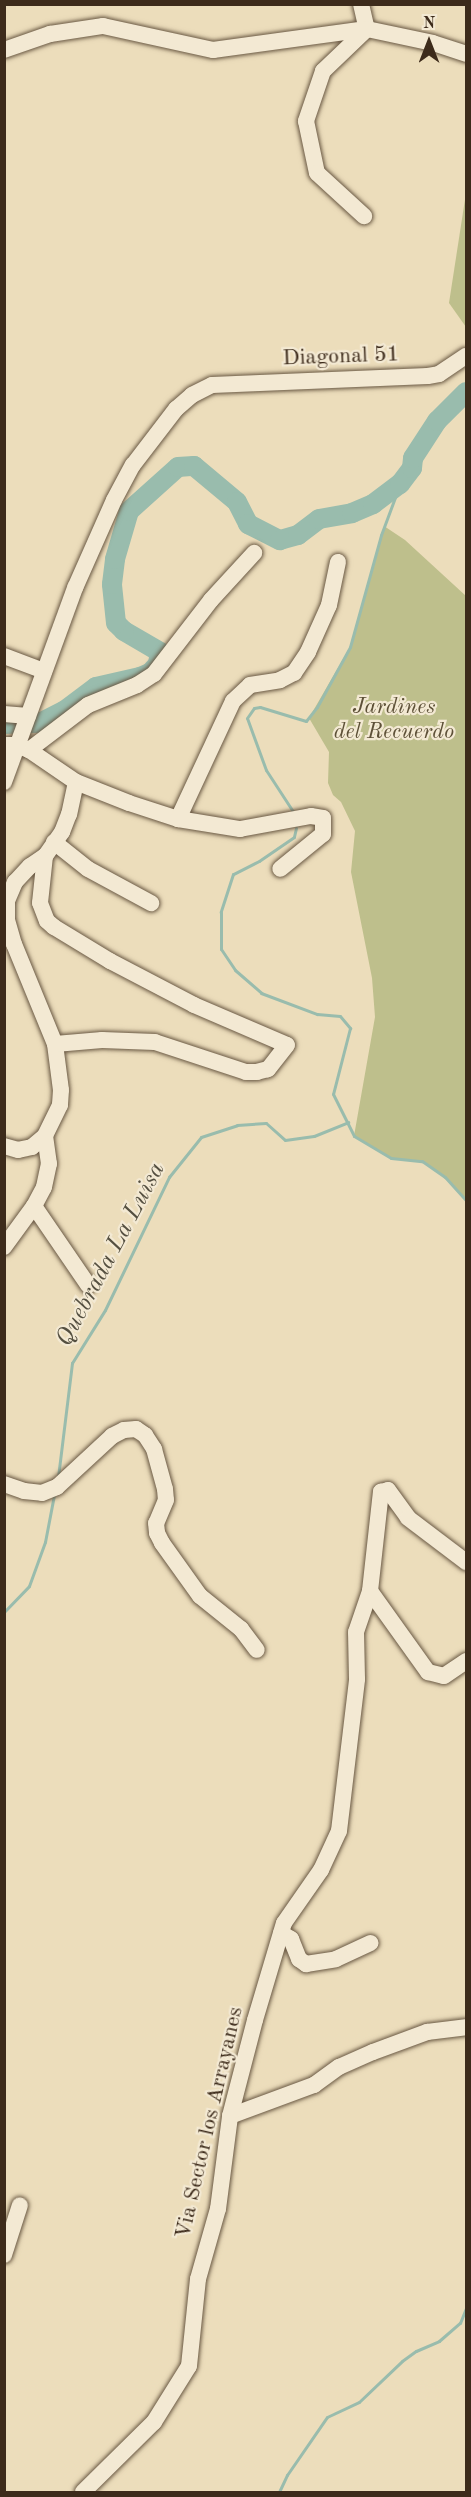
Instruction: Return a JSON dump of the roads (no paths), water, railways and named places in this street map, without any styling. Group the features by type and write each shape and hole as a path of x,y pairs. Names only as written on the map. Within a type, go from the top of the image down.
{"street":[{"path":"361,4 367,29"},
{"path":"4,50 50,34 103,26 213,50 367,29 433,43 466,54"},
{"path":"364,216 317,173 306,121 323,71 367,29"},
{"name":"Diagonal 51","path":"44,671 75,588 114,500 133,465 176,409 192,395 212,385 428,376 439,374 466,356"},
{"path":"18,744 88,705 137,685 154,674 212,600 254,554"},
{"path":"178,819 233,701 250,685 280,680 294,673 308,652 329,605 338,562"},
{"path":"4,656 44,671 4,782"},
{"path":"4,714 28,713"},
{"path":"18,744 76,782 178,819 240,829 273,825 311,816 323,818 325,826 323,834 280,869"},
{"path":"55,1044 102,1040 156,1042 246,1072 268,1069 287,1045 194,1005 110,961 47,921 40,903 50,849 69,814 76,782"},
{"path":"50,849 151,903"},
{"path":"4,1146 18,1150 32,1147 45,1136 60,1105 61,1090 55,1044 7,920 7,901 15,882 50,849"},
{"path":"4,1247 34,1206 44,1187 49,1164 45,1136"},
{"path":"34,1206 88,1285"},
{"path":"4,1484 24,1491 42,1493 57,1487 112,1436 124,1430 136,1429 145,1435 154,1449 165,1490 166,1500 156,1522 157,1533 162,1543 200,1596 241,1629 257,1650"},
{"name":"Via Sector los Arrayanes","path":"83,2493 154,2422 189,2366 198,2279 218,2209 230,2116 281,1933 291,1911 321,1870 339,1831 357,1679 356,1632 370,1591 381,1492 388,1490 408,1518 466,1562"},
{"path":"370,1591 428,1672 444,1676 466,1661"},
{"path":"281,1933 291,1939 299,1959 306,1964 336,1959 370,1943"},
{"path":"230,2116 314,2085 339,2067 373,2052 427,2032 466,2026"},
{"path":"4,2255 20,2205"}],"waterway":[{"path":"4,724 40,723 64,711 96,687 140,677 150,673 158,664 160,652 124,631 116,623 112,584 115,559 129,511 178,467 194,466 237,502 248,524 280,540 298,535 319,519 352,513 373,504 400,484 412,468 413,458 437,421 466,392"},
{"path":"294,813 266,770 247,718 254,708 260,707 306,721 317,707 350,647 381,535 400,484"},
{"path":"296,828 294,837 259,861 233,874 221,912 221,949 235,970 261,993 317,1014 340,1016 350,1028 333,1094 354,1136 391,1158 422,1161 445,1177 466,1200"},
{"name":"Quebrada La Luisa","path":"58,1477 72,1363 105,1310 169,1177 201,1137 237,1125 266,1123 285,1140 314,1136 348,1122"},
{"name":"Quebrada La Luisa","path":"4,1612 29,1586 45,1542 54,1495"},
{"path":"279,2492 287,2475 327,2417 359,2402 402,2361 416,2351 439,2341 460,2323 466,2308"}],"park label":[{"name":"Jardines del Recuerdo","path":"394,720"}]}
